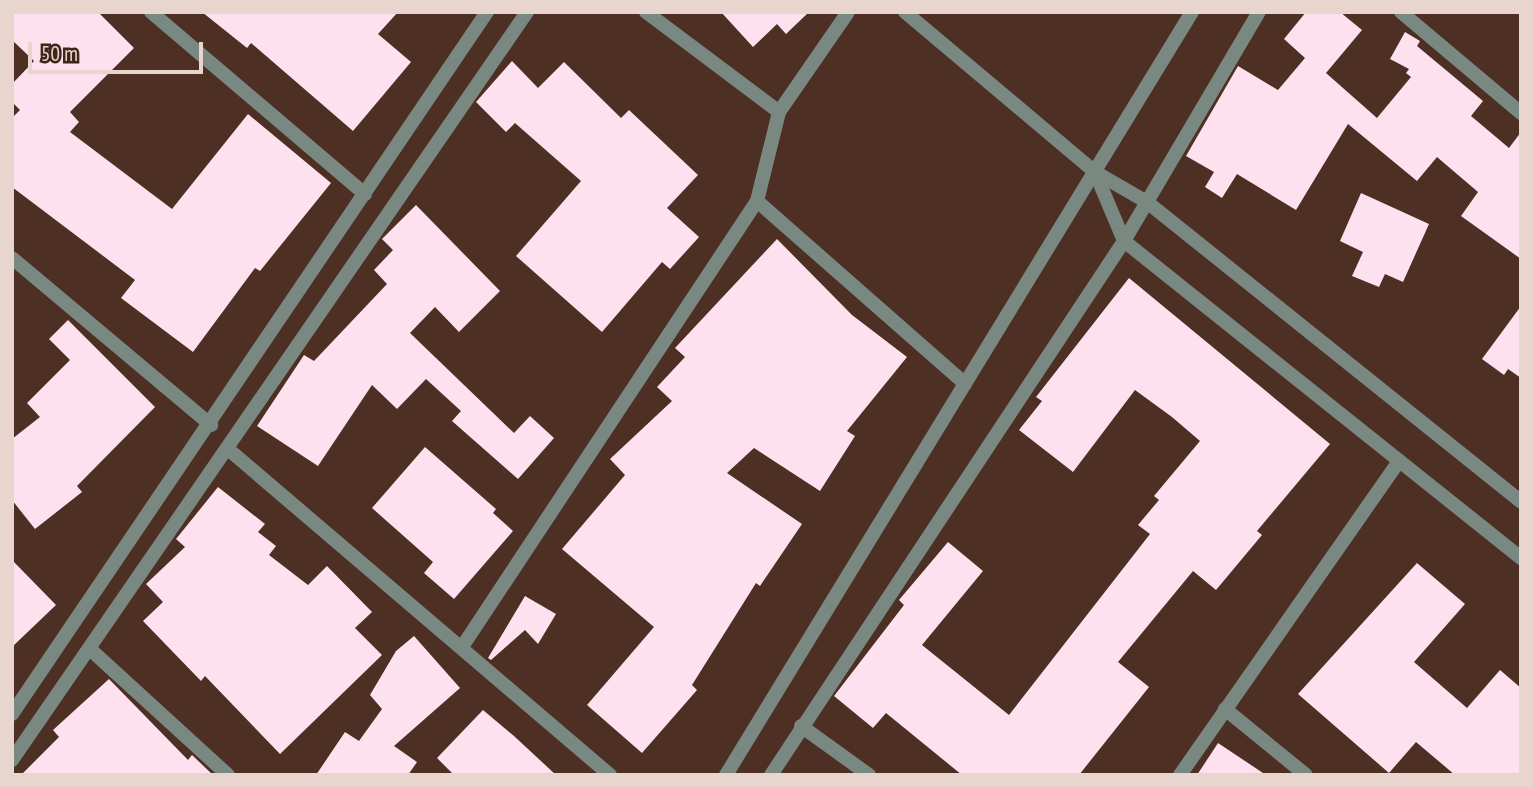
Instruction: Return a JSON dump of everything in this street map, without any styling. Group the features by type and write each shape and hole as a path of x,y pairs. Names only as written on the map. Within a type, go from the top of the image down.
{"street":[{"path":"12,714 211,425 487,12"},
{"path":"12,760 91,650 527,12"},
{"path":"646,12 779,112"},
{"path":"463,647 757,201 779,112 848,12"},
{"path":"905,12 1095,172 1147,202 1521,502"},
{"path":"726,775 1192,12"},
{"path":"771,775 1124,241 1259,12"},
{"path":"1401,12 1521,113"},
{"path":"158,14 365,194"},
{"path":"1095,172 1124,241 1521,558"},
{"path":"757,201 965,384"},
{"path":"12,258 211,425"},
{"path":"228,449 610,775"},
{"path":"1180,775 1399,461"},
{"path":"91,650 228,775"},
{"path":"1225,709 1306,775"},
{"path":"801,726 869,775"}],"building":[{"path":"12,12 98,12 134,48 70,112 79,122 70,132 172,209 248,114 331,183 260,271 255,268 193,352 121,298 135,280 12,187 12,118 20,110 12,102 12,84 34,61 12,40"},
{"path":"202,12 398,12 378,34 411,62 353,131 251,43 247,48"},
{"path":"721,12 809,12 786,34 777,24 753,47"},
{"path":"1306,12 1340,12 1362,30 1326,73 1377,118 1411,77 1406,73 1409,69 1390,59 1405,32 1420,41 1417,46 1483,101 1471,116 1509,148 1521,132 1521,259 1461,216 1478,192 1437,157 1417,181 1348,124 1296,210 1237,174 1222,198 1205,187 1214,172 1186,156 1238,66 1278,90 1305,58 1284,39"},
{"path":"512,61 538,88 564,62 621,118 629,110 698,175 667,208 699,237 670,269 662,262 602,332 516,256 581,181 515,123 506,132 476,102"},
{"path":"1361,193 1429,224 1403,282 1385,274 1379,287 1352,276 1363,252 1340,241"},
{"path":"416,205 500,291 459,332 435,307 410,333 514,433 530,416 554,438 518,479 452,421 461,411 426,379 397,409 372,385 318,466 257,426 304,355 314,361 387,284 374,270 393,250 382,239"},
{"path":"777,239 852,315 907,357 847,431 855,436 820,491 754,448 727,473 802,524 760,586 756,583 692,685 697,690 642,753 587,705 654,627 562,549 625,475 610,459 672,401 657,387 685,357 675,348"},
{"path":"1129,278 1330,444 1257,531 1262,535 1216,590 1193,571 1118,662 1149,687 1079,775 962,775 886,713 873,728 834,696 904,605 899,600 948,542 983,571 922,645 1009,715 1150,534 1138,525 1159,500 1154,496 1200,441 1172,417 1135,390 1073,472 1019,430 1042,401 1036,397"},
{"path":"1521,306 1521,378 1508,369 1504,375 1482,359"},
{"path":"68,320 155,407 77,486 82,492 35,529 12,500 12,439 40,417 27,403 70,360 49,339"},
{"path":"425,447 496,509 493,513 513,531 454,599 424,573 433,562 372,508"},
{"path":"218,487 265,524 258,532 276,546 269,555 308,585 327,566 372,612 355,628 382,655 280,754 205,676 201,681 143,621 163,602 146,584 185,547 176,539"},
{"path":"12,560 56,605 12,647"},
{"path":"1417,563 1465,604 1414,662 1467,708 1500,670 1521,688 1521,775 1455,775 1416,742 1389,773 1298,694"},
{"path":"525,596 556,614 538,644 525,630 491,660 488,658"},
{"path":"414,636 460,688 394,746 417,762 408,775 316,775 345,732 359,741 382,709 370,695 396,651"},
{"path":"109,679 188,760 192,755 213,775 21,775 59,737 53,730"},
{"path":"483,710 556,775 454,775 437,758"},
{"path":"1218,743 1266,775 1197,775"}]}
